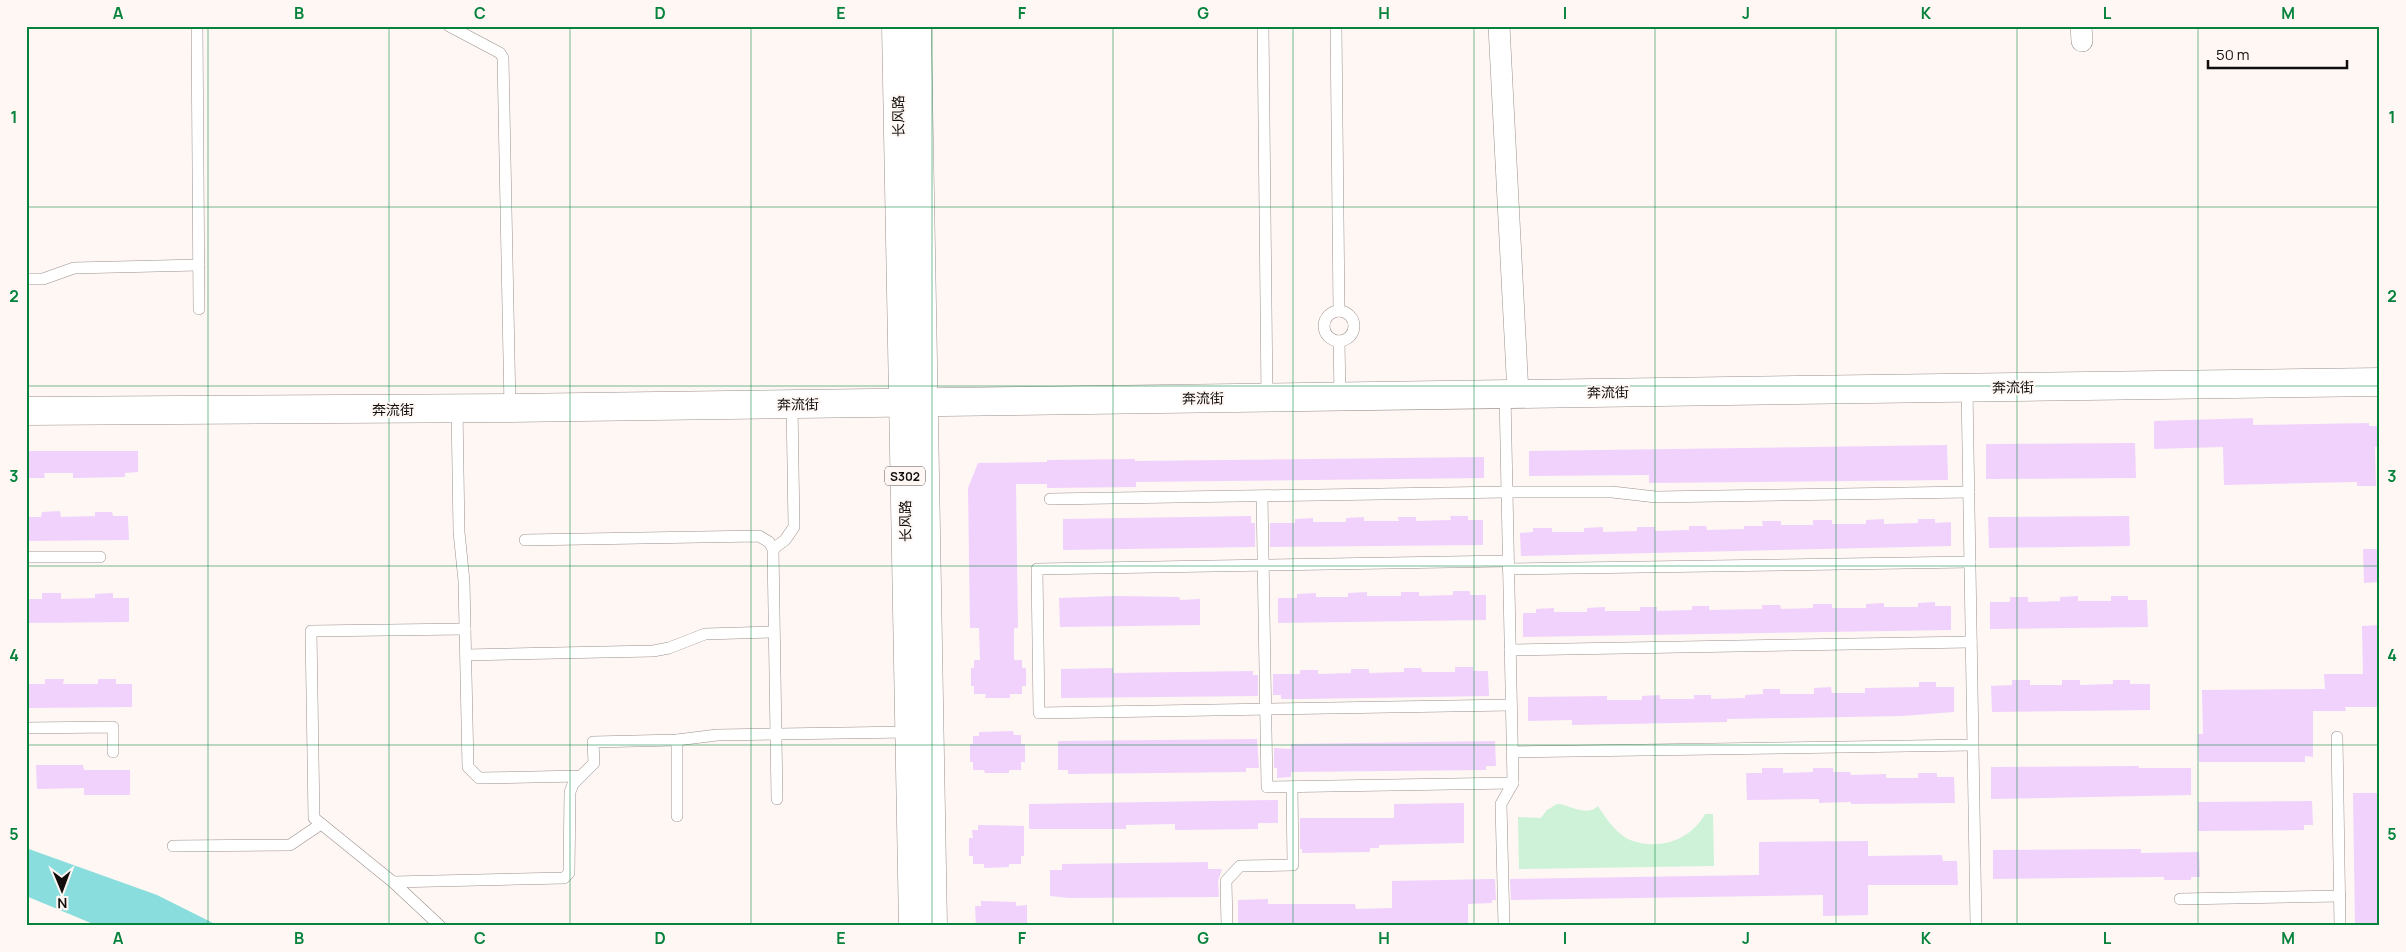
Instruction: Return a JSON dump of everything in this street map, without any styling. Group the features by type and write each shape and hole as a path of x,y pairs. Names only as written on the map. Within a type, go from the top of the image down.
{"street":[{"name":"长风路","path":"896,26 913,402 933,926"},
{"name":"长风路","path":"913,926 909,732 917,26"},
{"path":"1499,26 1511,394"},
{"name":"奔流街","path":"26,411 510,408 2380,382"}],"lane":[{"path":"197,26 199,309"},
{"path":"449,26 500,53 503,58 510,408"},
{"path":"1263,26 1267,397"},
{"path":"1336,26 1339,311"},
{"path":"26,279 43,279 74,268 199,265"},
{"path":"1339,311 1351,317 1354,328 1348,338 1339,341 1330,339 1326,335 1324,324 1329,314 1339,311"},
{"path":"1339,341 1340,396"},
{"path":"1967,387 1976,926"},
{"path":"1504,926 1501,804 1513,783 1507,492 1511,394"},
{"path":"773,549 786,540 794,527 792,404"},
{"path":"457,408 459,532 464,581 468,767 480,778 581,776"},
{"path":"1050,500 1507,492 1612,492 1656,497 1969,492"},
{"path":"1262,496 1267,787 1513,783"},
{"path":"525,540 759,536 769,542 773,549 777,799"},
{"path":"26,557 100,556"},
{"path":"1511,705 1039,713 1037,569 1263,565 1970,562"},
{"path":"440,926 393,882 314,818 311,631 465,629"},
{"path":"466,655 653,651 669,648 705,634 774,632"},
{"path":"1510,650 1971,642"},
{"path":"26,728 113,727 113,752"},
{"path":"393,882 564,878 569,873 570,792 573,784 594,762 594,742 677,740 717,735 909,732"},
{"path":"2337,737 2340,926"},
{"path":"677,740 677,816"},
{"path":"1512,752 1973,745"},
{"path":"1226,926 1226,881 1240,866 1293,865 1292,786"},
{"path":"173,846 290,845 322,824"},
{"path":"2180,898 2340,896"}],"green space":[{"path":"1557,804 1583,811 1588,811 1598,806 1620,834 1630,840 1652,844 1673,841 1683,837 1699,823 1705,814 1713,814 1714,866 1519,869 1518,817 1541,818 1547,810"}],"water":[{"path":"26,848 157,895 219,926 98,926 26,896"}],"building":[{"path":"2253,418 2253,425 2369,423 2369,426 2380,426 2380,447 2375,447 2376,486 2357,486 2357,482 2224,485 2223,447 2154,449 2154,421"},
{"path":"2135,443 2136,478 1986,479 1986,444"},
{"path":"1947,445 1948,480 1649,483 1649,475 1529,476 1529,451"},
{"path":"26,451 138,451 138,472 125,473 125,477 73,478 73,473 44,473 45,478 29,478 29,473 26,473"},
{"path":"1484,457 1484,478 1136,482 1136,487 1047,488 1047,484 1016,484 1018,628 1014,628 1014,660 1022,660 1022,668 1026,668 1026,686 1022,686 1022,694 1010,694 1010,698 985,698 986,694 974,694 974,686 971,686 971,668 974,668 974,660 980,660 979,628 970,628 968,488 978,463 1047,462 1047,460 1135,459 1135,461"},
{"path":"60,511 61,517 95,516 95,512 112,512 113,516 128,516 129,540 26,541 26,517 41,517 42,512"},
{"path":"1251,516 1251,523 1255,523 1255,547 1063,550 1063,519"},
{"path":"1450,516 1468,516 1468,520 1483,520 1483,545 1270,547 1270,523 1295,523 1295,519 1313,518 1313,522 1346,522 1346,518 1364,517 1364,521 1399,521 1398,517 1416,517 1416,521 1451,520"},
{"path":"2129,516 2130,546 1989,548 1988,517"},
{"path":"1884,519 1884,524 1918,523 1918,519 1935,519 1935,523 1951,522 1951,546 1521,556 1520,533 1533,532 1533,528 1552,528 1552,532 1584,532 1584,528 1603,527 1603,532 1637,531 1637,527 1655,527 1655,531 1689,530 1689,526 1706,526 1707,530 1744,529 1744,526 1763,526 1762,521 1781,521 1781,525 1813,525 1813,520 1832,520 1832,524 1866,524 1866,520"},
{"path":"2363,549 2380,549 2380,582 2364,583"},
{"path":"1453,591 1470,591 1470,595 1486,595 1486,620 1278,623 1278,598 1297,598 1297,594 1316,593 1316,597 1348,597 1348,593 1367,592 1367,596 1401,596 1401,592 1419,592 1419,596 1453,595"},
{"path":"42,593 61,593 61,599 95,598 95,594 113,593 113,598 129,598 129,622 26,623 26,599 42,599"},
{"path":"1115,596 1179,597 1180,600 1200,599 1200,625 1060,627 1059,598"},
{"path":"2078,596 2078,601 2111,601 2111,596 2128,596 2128,600 2147,600 2148,627 1990,629 1990,602 2010,602 2010,597 2028,597 2028,602 2060,601 2060,597"},
{"path":"1935,602 1935,606 1951,606 1951,630 1523,637 1523,613 1536,613 1536,609 1554,608 1554,612 1587,612 1587,608 1605,607 1605,611 1640,611 1640,607 1657,607 1657,611 1692,610 1692,606 1709,606 1709,610 1762,609 1762,605 1780,605 1781,609 1813,608 1813,604 1832,604 1832,608 1866,608 1866,604 1884,603 1884,607 1918,607 1918,603"},
{"path":"2380,625 2380,707 2345,707 2346,711 2313,711 2313,757 2305,756 2305,762 2199,762 2198,734 2203,734 2202,690 2325,689 2324,674 2363,674 2362,626"},
{"path":"1455,667 1473,667 1473,671 1488,671 1489,696 1281,699 1281,695 1273,695 1273,674 1300,674 1300,670 1318,670 1318,674 1351,673 1351,669 1369,669 1369,673 1404,672 1404,668 1421,668 1422,672 1455,672"},
{"path":"1113,668 1113,673 1253,671 1253,675 1258,675 1258,696 1061,698 1061,669"},
{"path":"45,679 64,679 63,684 98,684 98,679 116,679 116,684 132,684 132,707 29,708 29,684 45,684"},
{"path":"2012,680 2030,680 2030,685 2062,685 2062,680 2080,680 2080,685 2113,684 2113,680 2130,680 2130,684 2150,684 2150,710 1992,712 1991,686 2012,685"},
{"path":"1919,682 1936,682 1936,687 1954,687 1954,712 1902,716 1727,719 1727,722 1572,725 1572,720 1528,721 1528,697 1607,696 1607,700 1642,700 1642,696 1660,695 1660,699 1694,699 1694,695 1711,695 1711,699 1745,698 1745,695 1763,694 1763,689 1780,689 1780,694 1814,694 1814,688 1831,687 1832,693 1865,693 1865,688 1919,687"},
{"path":"1013,731 1014,735 1021,735 1021,744 1025,744 1025,762 1021,762 1021,770 1009,770 1009,773 985,773 984,770 973,770 973,762 970,762 970,744 973,744 973,736 979,736 979,732"},
{"path":"1257,739 1259,768 1246,768 1246,772 1068,774 1068,770 1058,770 1058,741"},
{"path":"1495,741 1496,766 1486,766 1486,770 1291,772 1291,777 1277,778 1277,768 1274,768 1274,748 1291,749 1291,744"},
{"path":"36,765 83,765 84,770 130,770 130,795 84,795 84,788 37,789"},
{"path":"2139,766 2139,768 2191,768 2191,795 1991,799 1991,767"},
{"path":"1762,768 1783,768 1783,773 1813,772 1813,768 1833,768 1833,772 1850,772 1851,775 1886,774 1886,778 1918,778 1918,773 1937,773 1937,777 1954,777 1955,803 1851,804 1851,802 1819,803 1819,799 1747,800 1746,773 1762,773"},
{"path":"2353,793 2380,793 2380,926 2355,926"},
{"path":"1278,800 1278,823 1258,823 1258,829 1175,830 1175,824 1126,825 1126,829 1029,829 1029,804"},
{"path":"2312,801 2313,825 2304,825 2304,830 2198,831 2198,802"},
{"path":"1464,803 1464,843 1379,845 1379,848 1370,848 1370,852 1302,853 1302,849 1300,849 1300,818 1394,818 1394,804"},
{"path":"978,825 1024,826 1024,856 1021,856 1021,864 1009,864 1009,867 984,868 984,864 973,864 973,856 969,856 969,838 973,838 972,830 978,830"},
{"path":"1868,841 1868,856 1942,855 1943,861 1957,861 1958,885 1868,885 1868,915 1823,916 1823,895 1511,900 1510,879 1759,875 1759,842"},
{"path":"2141,849 2141,853 2199,852 2200,877 2191,877 2191,880 2164,880 2164,877 1993,879 1993,850"},
{"path":"1208,862 1208,869 1222,869 1218,881 1219,897 1069,898 1050,896 1050,870 1062,870 1062,864"},
{"path":"1495,879 1496,900 1492,900 1492,903 1468,904 1468,926 1238,926 1238,900 1268,899 1268,904 1355,904 1356,909 1392,908 1392,881"},
{"path":"981,901 1016,902 1016,906 1027,905 1027,926 976,926 975,906 981,906"}]}
